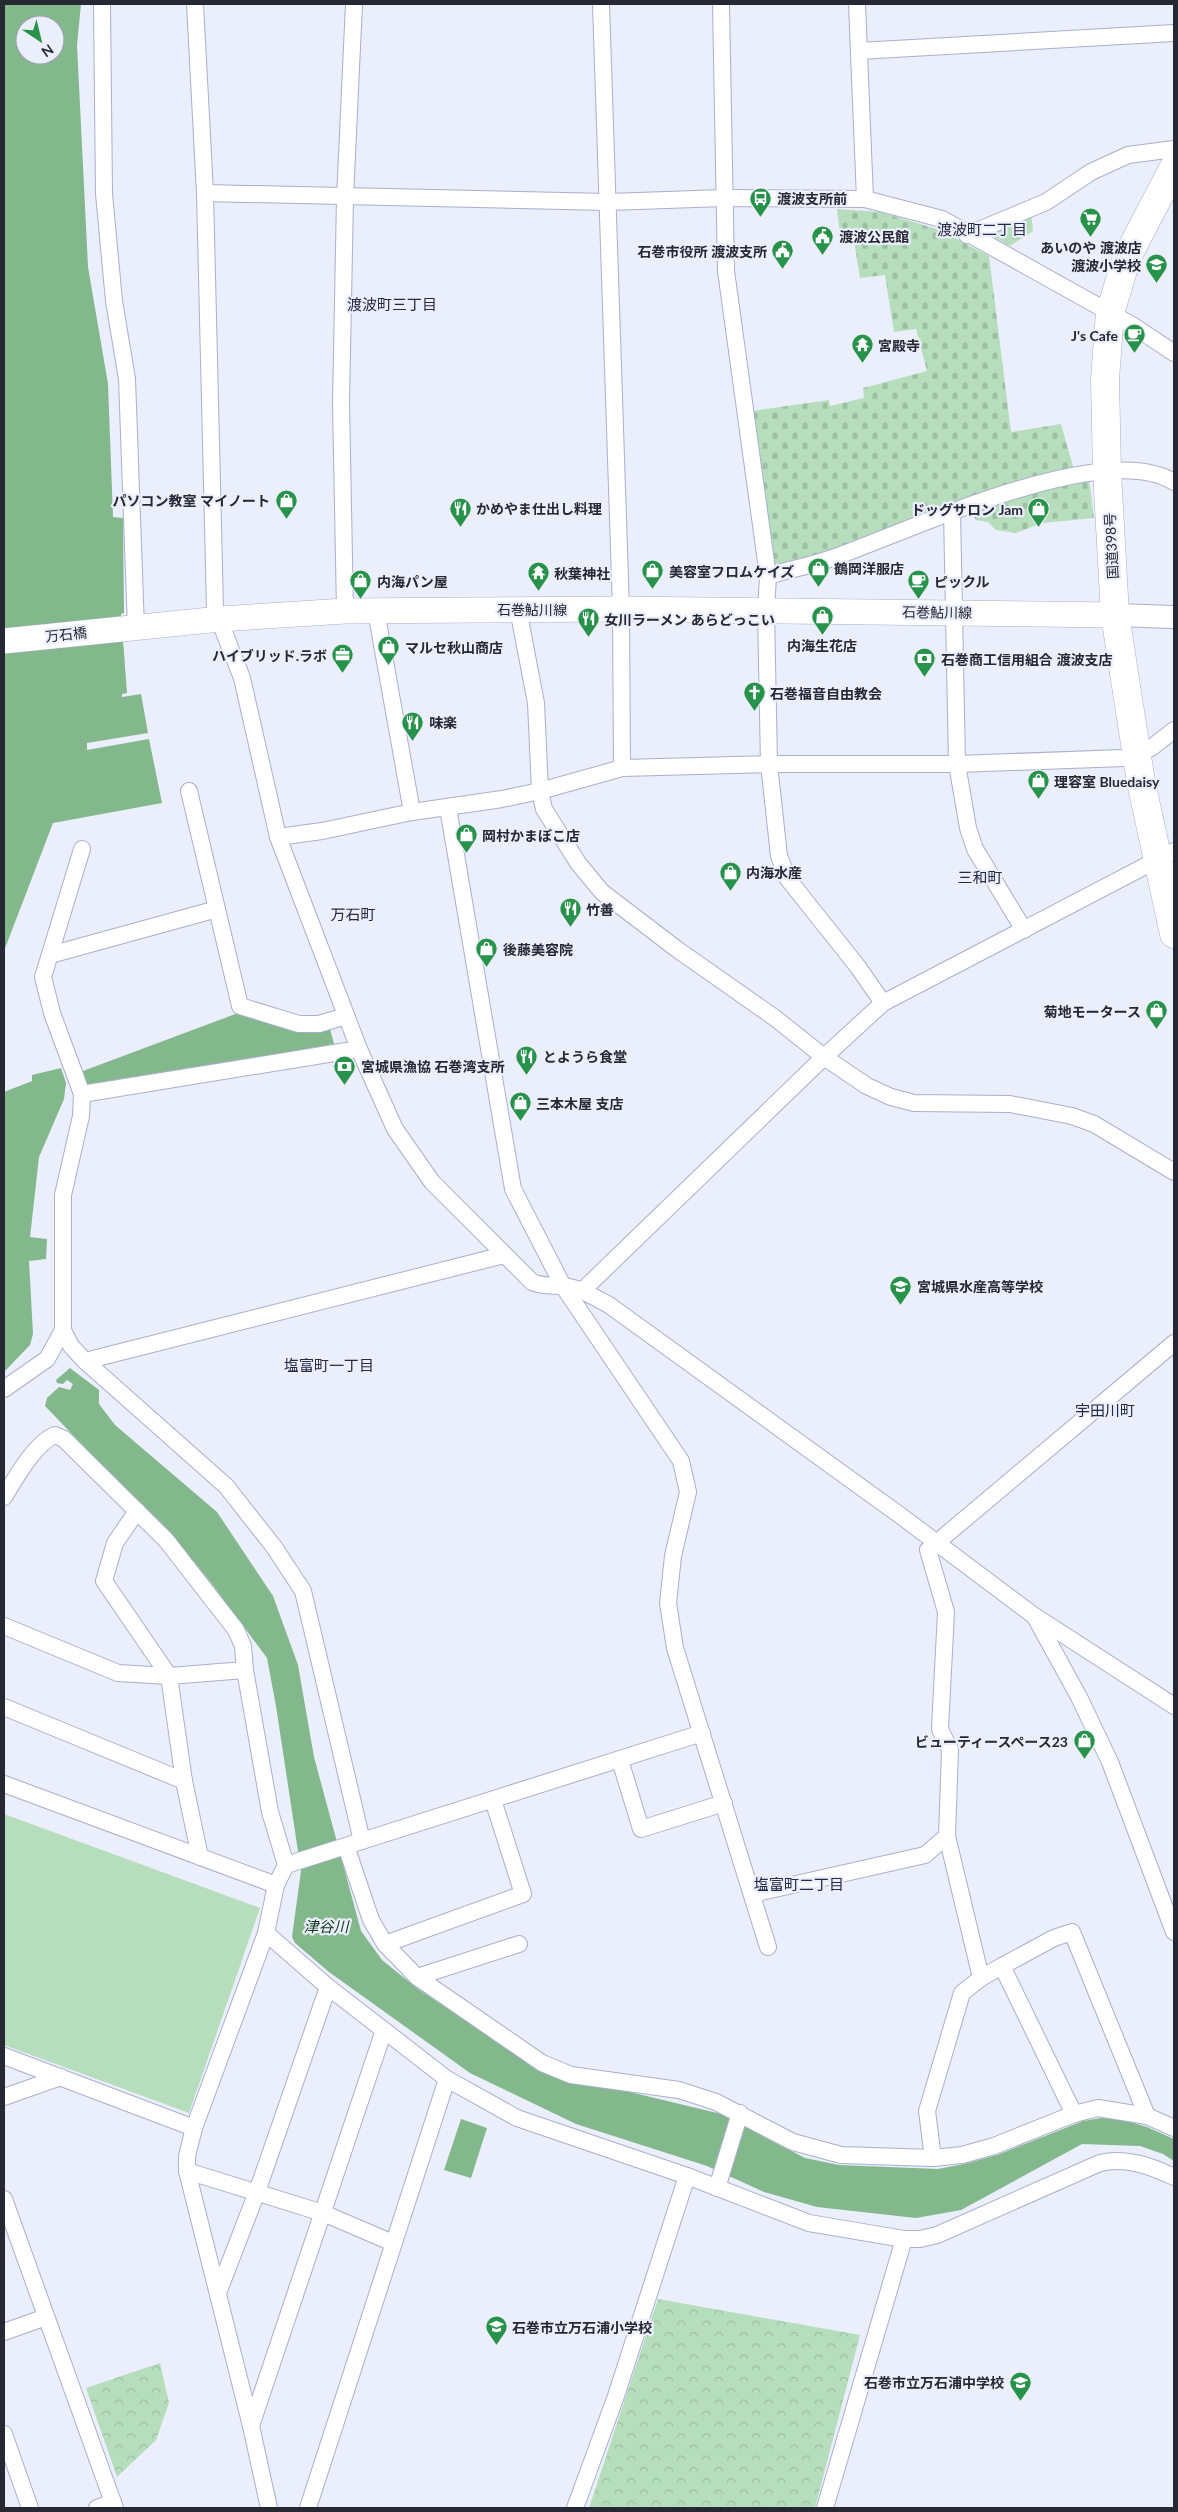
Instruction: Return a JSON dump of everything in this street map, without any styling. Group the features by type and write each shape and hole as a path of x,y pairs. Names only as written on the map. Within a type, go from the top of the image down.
{"highway":[{"name":"国道398号","path":"1174,167 1127,257 1110,313 1105,379 1107,472 1116,616 1137,755 1166,855 1174,934"}],"main road":[{"name":"石巻鮎川線","path":"132,628 220,619 345,611 621,609 953,612 1116,616"},
{"path":"1116,616 1174,617"},
{"name":"万石橋","path":"4,641 132,628"}],"street":[{"path":"102,4 104,194 114,301 128,379 132,628"},
{"path":"194,4 205,193 215,609 242,678 278,837 359,1049 406,1148 432,1182 532,1282 540,1285 563,1286 583,1290 609,1306 936,1542 1033,1615 1174,1706"},
{"path":"345,611 341,403 346,198 354,4"},
{"path":"601,4 621,609 622,768"},
{"path":"721,4 726,271 768,576 766,611 769,764 779,856 788,880 858,967 884,1003"},
{"path":"857,4 865,199"},
{"path":"859,51 1174,33"},
{"path":"967,234 1046,202 1091,172 1128,155 1174,149"},
{"path":"205,193 346,198 609,202 724,198 865,199 942,220 1132,324 1174,353"},
{"path":"768,576 836,557 952,511 1044,482 1107,472 1147,472 1166,477 1174,482"},
{"path":"952,511 957,764 968,828 975,849 1024,930"},
{"path":"518,609 536,703 540,791 544,809 578,863 602,892 678,950 775,1018 824,1057 867,1086 891,1097 914,1103 1010,1104 1072,1116 1094,1124 1174,1172"},
{"path":"376,611 412,812"},
{"path":"278,837 322,831 412,812 448,808 540,791 622,768 769,764 957,764 1124,758 1137,755 1174,730"},
{"path":"190,791 240,1006 299,1024 319,1024 346,1016"},
{"path":"448,808 509,1177 513,1189 563,1286 681,1460 688,1492 673,1556 668,1603 674,1648 724,1802 768,1947"},
{"path":"4,1389 47,1359 63,1330 63,1195 81,1116 82,1094 46,994 43,977 82,849"},
{"path":"583,1290 824,1057 884,1003 1166,855"},
{"path":"50,955 217,909"},
{"path":"82,1094 359,1049"},
{"path":"85,1361 504,1255"},
{"path":"63,1330 72,1346 85,1361 226,1486 274,1547 303,1591 362,1841"},
{"path":"980,1978 947,1836 950,1750 940,1729 946,1612 928,1550 1174,1343"},
{"path":"4,1497 10,1474 46,1439 55,1435 64,1440 166,1540 236,1630 243,1646 245,1670 270,1812 291,1864"},
{"path":"137,1511 115,1543 104,1581 168,1676 184,1781 200,1857"},
{"path":"1033,1615 1079,1696 1110,1762 1174,1932"},
{"path":"4,1626 118,1673 168,1676 245,1670"},
{"path":"4,1707 184,1781"},
{"path":"269,2508 251,2426 187,2171 187,2156 194,2128 266,1933 276,1885 291,1864 702,1734"},
{"path":"620,1760 641,1829 724,1802"},
{"path":"4,1784 276,1885"},
{"path":"385,1944 523,1894 493,1800"},
{"path":"752,1894 925,1855 947,1836"},
{"path":"342,1848 371,1920 385,1944 417,1977 542,2063 571,2075 679,2090 716,2102 793,2142 841,2155 933,2158 962,2155 994,2146 1074,2114 1098,2108 1147,2116 1174,2128"},
{"path":"933,2158 927,2111 962,1993 980,1978 1054,1938 1072,1932 1147,2116"},
{"path":"266,1933 328,1987 447,2079 517,2118 687,2176 809,2222 904,2239 920,2239 937,2236 1110,2161 1138,2162 1174,2177"},
{"path":"417,1977 519,1944"},
{"path":"1002,1966 1074,2114"},
{"path":"218,2293 257,2192 328,1987"},
{"path":"251,2426 384,2030"},
{"path":"4,2056 194,2128"},
{"path":"4,2097 61,2077"},
{"path":"308,2508 447,2079"},
{"path":"717,2188 740,2113"},
{"path":"187,2171 323,2213 393,2243"},
{"path":"575,2508 616,2396 687,2176"},
{"path":"4,2199 114,2505 97,2508"},
{"path":"825,2508 904,2239"},
{"path":"4,2332 46,2317"},
{"path":"4,2434 30,2508"}],"green space":[{"path":"837,209 880,212 940,230 989,256 1011,432 1061,424 1074,470 842,550 775,569 752,411 829,400 830,406 864,398 863,388 927,371 916,329 894,332 885,275 860,278 853,234 840,234"},
{"path":"1031,213 1033,231 1010,246 984,231"},
{"path":"1089,479 1094,518 1042,523 1016,533 996,530 988,522 976,520 968,509"},
{"path":"4,1814 260,1908 189,2113 4,2045"},
{"path":"658,2299 860,2335 815,2508 589,2508"},
{"path":"160,2363 169,2403 156,2440 117,2477 86,2388"}],"water":[{"path":"4,4 81,4 77,45 88,267 108,384 113,517 123,518 124,613 121,614 127,693 122,694 122,697 141,694 148,733 87,743 87,750 149,739 162,803 53,823 4,951"},
{"path":"238,1013 295,1032 330,1029 334,1044 88,1088 83,1071"},
{"path":"61,1068 66,1083 64,1099 39,1157 30,1237 47,1239 46,1259 29,1261 33,1334 30,1345 4,1372 4,1092 32,1081 32,1075"},
{"name":"津谷川","path":"70,1368 99,1390 99,1404 115,1425 217,1512 273,1596 298,1665 314,1757 361,1931 382,1960 418,1989 542,2071 734,2117 764,2137 805,2158 839,2165 938,2169 997,2155 1083,2121 1101,2118 1124,2120 1147,2127 1174,2139 1174,2161 1163,2154 1140,2146 1082,2144 961,2210 916,2218 817,2207 764,2192 707,2166 576,2124 470,2073 329,1972 295,1943 292,1937 301,1871 267,1658 212,1584 169,1532 45,1406 47,1398 59,1387 70,1390 73,1384 67,1380 63,1384 57,1383 56,1380"},
{"path":"461,2119 487,2128 471,2178 444,2170"}],"place":[{"name":"渡波支所前","path":"761,217"},
{"name":"あいのや 渡波店","path":"1091,238"},
{"name":"渡波公民館","path":"823,255"},
{"name":"石巻市役所 渡波支所","path":"783,270"},
{"name":"渡波小学校","path":"1157,284"},
{"name":"J's Cafe","path":"1134,354"},
{"name":"宮殿寺","path":"862,364"},
{"name":"パソコン教室 マイノート","path":"286,519"},
{"name":"かめやま仕出し料理","path":"460,527"},
{"name":"ドッグサロン Jam","path":"1039,528"},
{"name":"鶴岡洋服店","path":"818,587"},
{"name":"美容室フロムケイズ","path":"653,590"},
{"name":"秋葉神社","path":"538,592"},
{"name":"内海パン屋","path":"361,600"},
{"name":"ピックル","path":"918,600"},
{"name":"内海生花店","path":"822,636"},
{"name":"女川ラーメン あらどっこい","path":"588,638"},
{"name":"マルセ秋山商店","path":"389,666"},
{"name":"ハイブリッド.ラボ","path":"343,674"},
{"name":"石巻商工信用組合 渡波支店","path":"925,678"},
{"name":"石巻福音自由教会","path":"754,712"},
{"name":"味楽","path":"413,741"},
{"name":"理容室 Bluedaisy","path":"1038,800"},
{"name":"岡村かまぼこ店","path":"466,854"},
{"name":"内海水産","path":"730,891"},
{"name":"竹善","path":"570,928"},
{"name":"後藤美容院","path":"487,968"},
{"name":"菊地モータース","path":"1157,1030"},
{"name":"とようら食堂","path":"527,1075"},
{"name":"宮城県漁協 石巻湾支所","path":"345,1085"},
{"name":"三本木屋 支店","path":"520,1122"},
{"name":"宮城県水産高等学校","path":"901,1305"},
{"name":"ビューティースペース23","path":"1084,1760"},
{"name":"石巻市立万石浦小学校","path":"496,2346"},
{"name":"石巻市立万石浦中学校","path":"1020,2401"}],"district":[{"name":"渡波町二丁目","path":"982,229"},
{"name":"渡波町三丁目","path":"392,304"},
{"name":"三和町","path":"980,877"},
{"name":"万石町","path":"353,914"},
{"name":"塩富町一丁目","path":"329,1365"},
{"name":"宇田川町","path":"1105,1410"},
{"name":"塩富町二丁目","path":"799,1884"}]}
